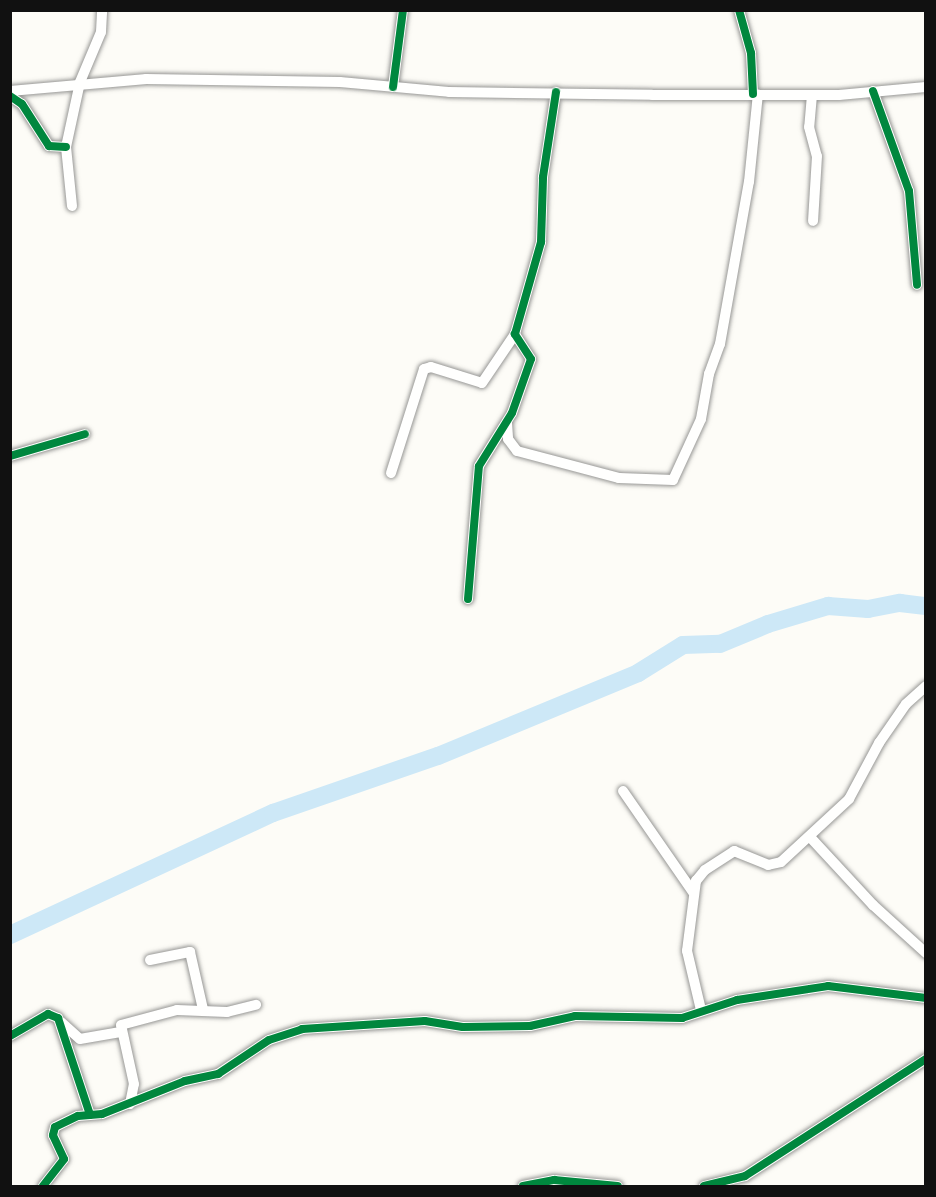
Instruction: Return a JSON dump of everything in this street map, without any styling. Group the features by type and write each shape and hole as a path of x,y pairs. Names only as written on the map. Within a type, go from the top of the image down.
{"street":[{"path":"72,206 66,147 80,82 101,32 102,10"},
{"path":"393,87 403,10"},
{"path":"507,423 508,439 517,451 619,478 673,480 701,419 709,374 720,344 749,182 756,94 751,53 739,10"},
{"path":"10,91 80,82 146,79 393,87 449,92 812,95 926,87"},
{"path":"873,91 909,191 917,285"},
{"path":"391,473 424,369 431,367 482,383 515,334 541,242 543,177 556,92"},
{"path":"812,95 809,128 817,156 813,221"},
{"path":"10,96 21,104 49,146 66,147"},
{"path":"468,599 468,557 477,524 474,491 479,466 491,441 507,423 531,359 515,334"},
{"path":"10,456 85,434"},
{"path":"700,1010 687,951 693,892 705,870 729,852 739,851 774,865 810,837 849,799 879,743 906,704 926,686"},
{"path":"623,791 693,892"},
{"path":"810,837 873,905 926,953"},
{"path":"150,960 190,952 202,1009"},
{"path":"43,1186 64,1159 52,1130 68,1120 129,1104 174,1085 218,1074 269,1041 302,1029 425,1022 463,1028 530,1026 575,1016 667,1019 737,1000 828,987 926,998"},
{"path":"129,1104 134,1084 120,1032 121,1025 177,1010 202,1009 227,1012 256,1005"},
{"path":"10,1036 48,1014 80,1039 120,1032"},
{"path":"61,1022 90,1115"},
{"path":"704,1186 725,1185 745,1176 791,1149 926,1059"},
{"path":"523,1186 554,1180 618,1186"}],"waterway":[{"path":"10,935 273,813 438,756 638,673 683,645 720,644 768,624 828,606 868,609 900,603 926,606"}],"cycle path":[{"path":"393,87 403,10"},
{"path":"739,10 751,53 753,94"},
{"path":"873,91 909,191 917,285"},
{"path":"468,599 479,466 512,413 531,359 515,334 541,242 543,177 556,92"},
{"path":"10,96 22,104 49,146 66,147"},
{"path":"10,456 85,434"},
{"path":"43,1186 64,1159 53,1135 55,1127 78,1116 102,1114 185,1081 218,1074 269,1040 302,1029 425,1021 463,1027 530,1026 575,1016 682,1018 737,1000 828,986 926,998"},
{"path":"10,1036 48,1014 58,1018 90,1115"},
{"path":"704,1186 745,1176 926,1059"},
{"path":"523,1186 554,1180 618,1186"}]}
